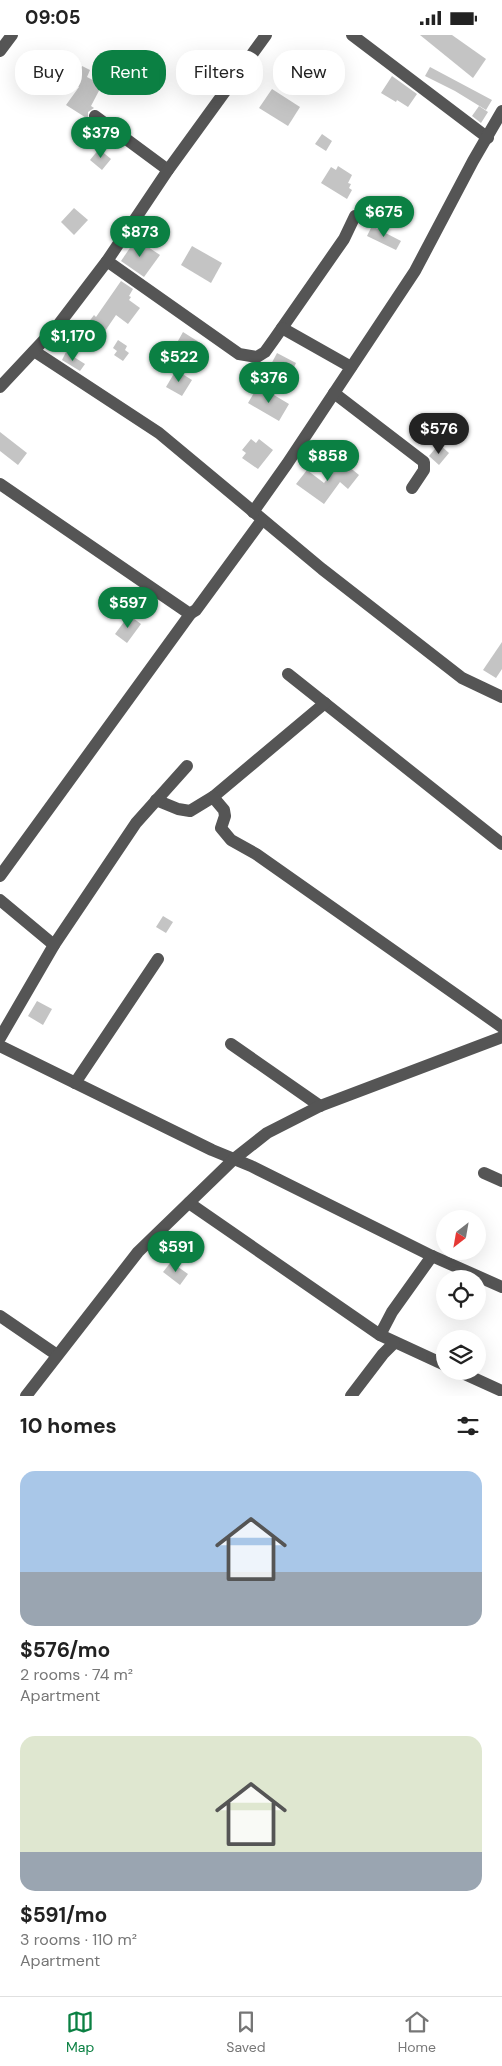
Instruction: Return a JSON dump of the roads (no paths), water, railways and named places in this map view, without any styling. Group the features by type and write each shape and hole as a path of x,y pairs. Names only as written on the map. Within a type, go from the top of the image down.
{"street":[{"path":"0,51 12,35"},
{"path":"0,387 59,324 107,261 168,170 266,35"},
{"path":"352,35 488,138"},
{"path":"0,876 191,613 196,610 258,516 334,393 415,271 473,161 502,111"},
{"path":"95,116 168,170"},
{"path":"107,261 239,353 256,357 265,352 282,328 344,239 355,216"},
{"path":"282,328 351,367"},
{"path":"34,351 159,433 322,569 462,679 502,697"},
{"path":"334,393 424,462 426,465 424,470 412,488"},
{"path":"0,485 191,613"},
{"path":"288,674 502,844"},
{"path":"156,800 178,809 190,811 213,797 325,703"},
{"path":"0,1038 54,945 136,823 187,767"},
{"path":"213,797 224,809 225,816 221,827 231,840 256,854 502,1027"},
{"path":"0,899 54,945"},
{"path":"75,1083 158,959"},
{"path":"26,1396 125,1266 234,1159 267,1133 320,1106 502,1037"},
{"path":"231,1044 320,1106"},
{"path":"0,1046 251,1166 432,1256 502,1287"},
{"path":"484,1173 502,1181"},
{"path":"189,1203 380,1335 436,1361"},
{"path":"380,1335 392,1312 432,1256"},
{"path":"0,1316 57,1355"},
{"path":"351,1396 383,1354 394,1343"},
{"path":"478,1380 502,1391"}]}
